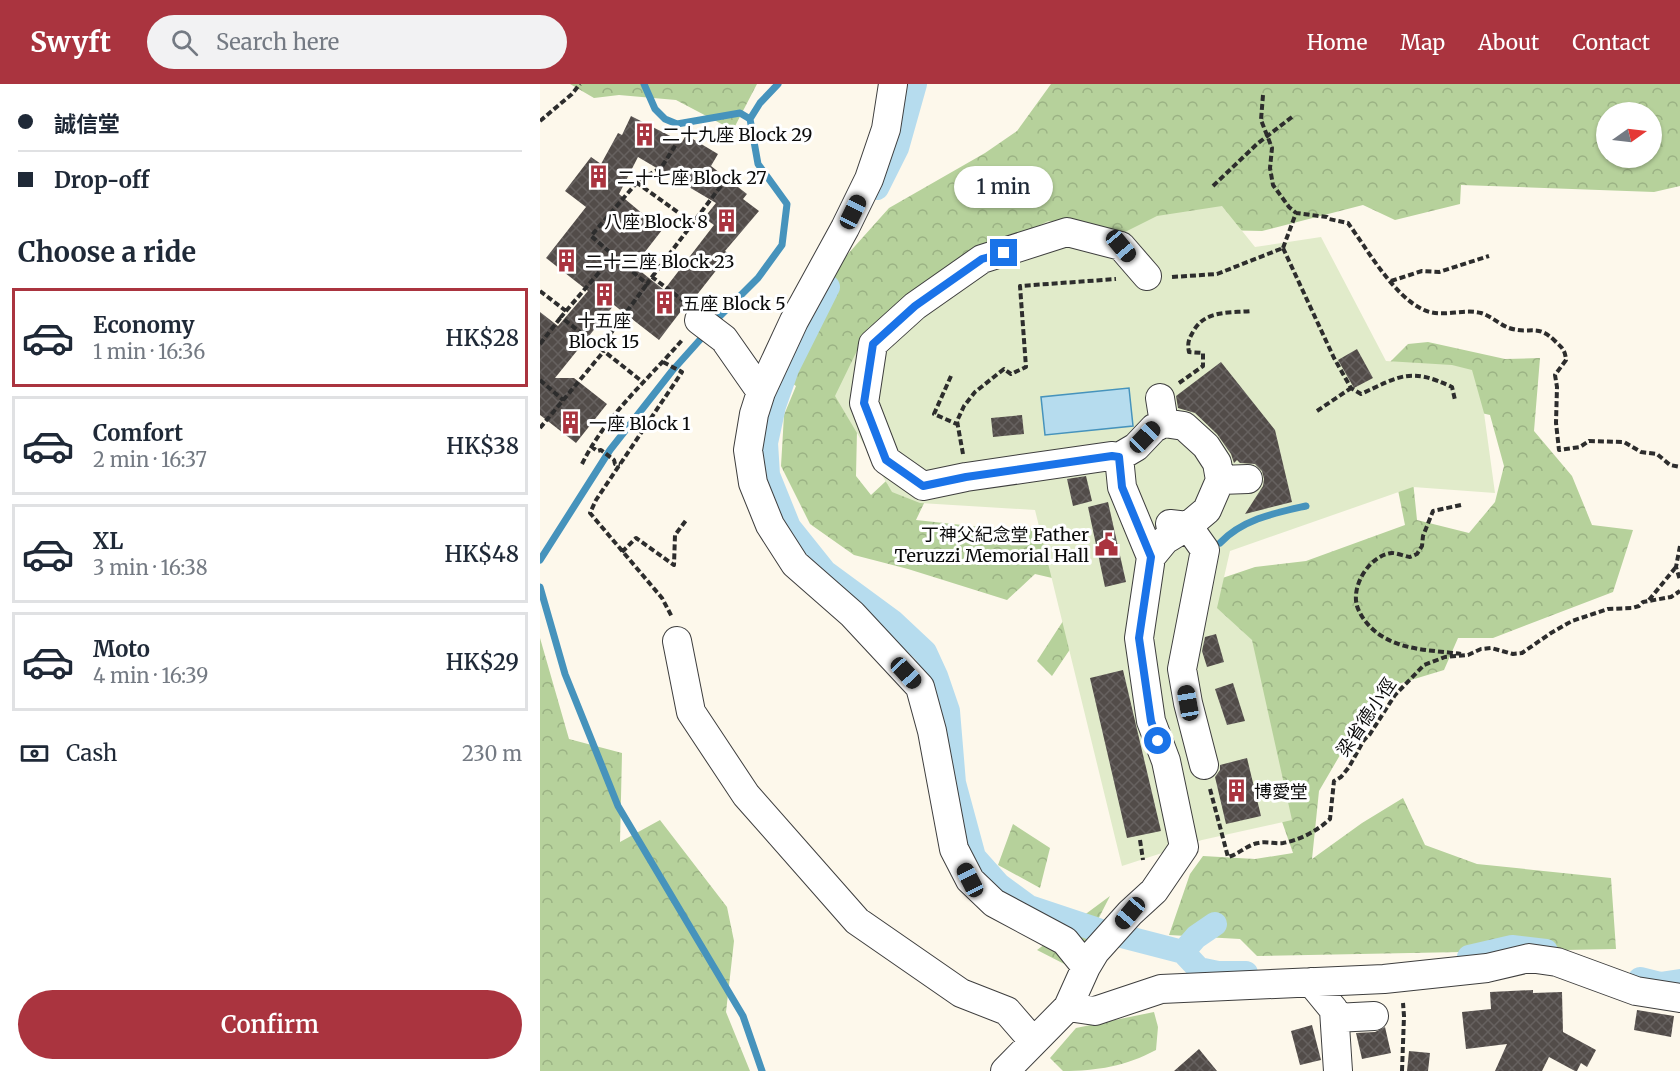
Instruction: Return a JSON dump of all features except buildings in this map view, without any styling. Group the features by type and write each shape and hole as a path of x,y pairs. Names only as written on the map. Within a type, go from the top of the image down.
{"street":[{"path":"893,84 886,129 869,179 794,321 761,392 754,414 748,450 753,483 770,525 795,564 852,614 920,687 932,731 954,849 970,880 994,903 1065,941 1090,960"},
{"path":"1147,276 1121,246 1067,232 982,259 915,306 873,344 864,403 886,460 923,486 966,477 1112,456 1119,457 1136,447 1154,428 1162,411 1184,426 1206,446 1217,463 1234,480 1207,510 1166,540 1151,557"},
{"path":"700,320 724,339 761,392"},
{"path":"1005,1071 1068,1007 1090,960 1130,913 1154,891 1184,847 1166,761 1151,721 1139,638 1151,557 1122,487 1119,457"},
{"path":"1137,521 1188,526 1205,550 1182,669 1204,765"},
{"path":"677,640 691,712 746,795 857,921 961,993 1007,1011 1033,1041"},
{"path":"1068,1007 1095,1011 1161,989 1384,979 1487,968 1529,958 1557,962 1636,991 1680,998"},
{"path":"1311,982 1334,1010 1338,1071"},
{"path":"1335,1018 1374,1016"}],"path":[{"path":"540,121 572,94 580,84"},
{"path":"1263,95 1261,120 1272,148 1270,168 1273,185 1296,213 1327,217 1348,223 1391,281 1404,296 1421,309 1441,315 1479,313 1506,327 1548,333 1563,347 1566,360 1555,375 1559,450 1580,447 1589,441 1624,442 1641,452 1657,454 1670,465 1680,467"},
{"path":"1214,186 1239,160 1292,117"},
{"path":"647,284 591,236 636,182 661,168 680,138"},
{"path":"540,428 602,350 652,277 727,178"},
{"path":"636,182 693,223"},
{"path":"1296,213 1283,248 1334,358 1351,388 1361,394 1403,375 1431,377 1452,387 1455,400"},
{"path":"966,477 957,420 964,406 975,392 1004,369 1011,374 1026,367 1020,286 1147,276 1183,278 1216,274 1283,248"},
{"path":"540,344 614,255"},
{"path":"1391,281 1422,271 1439,272 1489,256"},
{"path":"582,464 591,446 627,398 663,362 702,315 652,277"},
{"path":"540,291 566,311"},
{"path":"1203,366 1203,353 1189,352 1187,342 1199,321 1209,315 1251,311"},
{"path":"561,317 644,383"},
{"path":"663,362 682,372 596,500 590,513 669,609 677,628 677,640"},
{"path":"951,376 934,414 959,425"},
{"path":"540,380 563,400"},
{"path":"1317,411 1351,388"},
{"path":"591,446 597,451 601,450 614,460 615,464 620,465"},
{"path":"1461,505 1433,511 1423,536 1422,546 1417,554 1410,557 1394,552 1383,555 1372,562 1364,573 1356,593 1357,605 1368,626 1382,636 1404,646 1468,655"},
{"path":"622,552 636,538 674,565 675,535 687,519"},
{"path":"1680,546 1676,567 1680,580"},
{"path":"1648,601 1676,567"},
{"name":"梁省德小徑","path":"1204,765 1228,857 1260,842 1282,843 1312,833 1330,819 1334,781 1341,777 1349,766 1395,695 1424,665 1445,657 1468,655 1481,649 1491,648 1513,654 1522,653 1572,621 1608,609 1639,606 1648,601 1671,597 1680,591"}],"green space":[{"path":"570,84 757,84 733,130 676,100 619,95 594,98"},
{"path":"1051,84 1680,84 1680,186 1654,192 1461,185 1460,204 1395,220 1363,205 1262,231 1172,229 1123,277 1090,268 1048,268 1031,257 948,265 858,384 856,476 871,495 914,455 949,451 916,520 981,527 1053,529 1073,549 1087,597 1079,636 1052,676 1037,661 1078,598 1065,581 1035,574 1007,600 908,569 854,555 810,524 781,466 784,415 796,386 760,360 822,283 889,208 985,153 1017,131"},
{"path":"1222,206 1255,247 1321,237 1386,361 1452,365 1472,370 1484,413 1495,493 1413,487 1230,551 1217,608 1252,640 1292,820 1202,840 1122,866 1035,510 920,503 892,492 835,396 868,328 975,258 1048,221 1125,232 1157,216"},
{"path":"1428,342 1505,359 1540,358 1534,431 1572,476 1592,525 1633,530 1613,592 1493,638 1458,638 1444,670 1378,690 1319,791 1312,859 1362,823 1403,798 1425,845 1477,864 1611,878 1616,949 1257,956 1240,939 1169,935 1190,874 1203,856 1255,859 1293,853 1272,793 1181,592 1255,567 1306,561 1405,525 1391,455 1410,452 1417,520 1469,533 1495,502 1504,466 1490,415 1426,400 1380,372 1408,344"},
{"path":"540,638 569,739 622,753 620,842 660,820 727,907 734,941 726,1012 750,1071 540,1071"},
{"path":"1013,824 1050,848 1040,888 998,865"},
{"path":"1110,896 1083,949 1076,970 1037,950"},
{"path":"1154,1012 1158,1027 1156,1050 1134,1060 1099,1069 1063,1071 1050,1058 1076,1028"}],"water":[{"path":"1129,388 1133,426 1045,435 1041,397"}],"waterway":[{"path":"644,84 655,109 665,119 677,124 740,113 750,119"},
{"path":"712,324 758,278 782,245 787,204 758,164 750,119 760,103 778,84"},
{"path":"877,188 897,148 915,84"},
{"path":"828,287 787,369 774,406 766,443 768,475 789,527 825,572 893,622 925,652 948,711 954,783 974,857 999,885 1029,907 1098,930 1183,952 1199,969 1218,973 1246,973"},
{"path":"540,560 610,450 672,371 706,333"},
{"path":"1220,543 1249,523 1271,514 1306,506"},
{"path":"540,587 565,674 618,806 743,1016 762,1071"},
{"path":"1183,952 1196,937 1215,924"},
{"path":"1469,957 1512,947 1546,951"},
{"path":"1640,979 1660,984 1680,981"}],"place":[{"name":"二十九座 Block 29","path":"644,134"},
{"name":"二十七座 Block 27","path":"599,177"},
{"name":"八座 Block 8","path":"726,221"},
{"name":"二十三座 Block 23","path":"567,261"},
{"name":"十五座 Block 15","path":"604,294"},
{"name":"五座 Block 5","path":"664,303"},
{"name":"一座 Block 1","path":"571,423"},
{"name":"丁神父紀念堂 Father Teruzzi Memorial Hall","path":"1107,544"},
{"name":"博愛堂","path":"1236,791"}],"route":[{"path":"1004,253 982,259 915,306 873,344 864,403 886,460 923,486 966,477 1112,456 1119,457 1122,487 1151,557 1139,638 1151,721 1158,741"}]}
